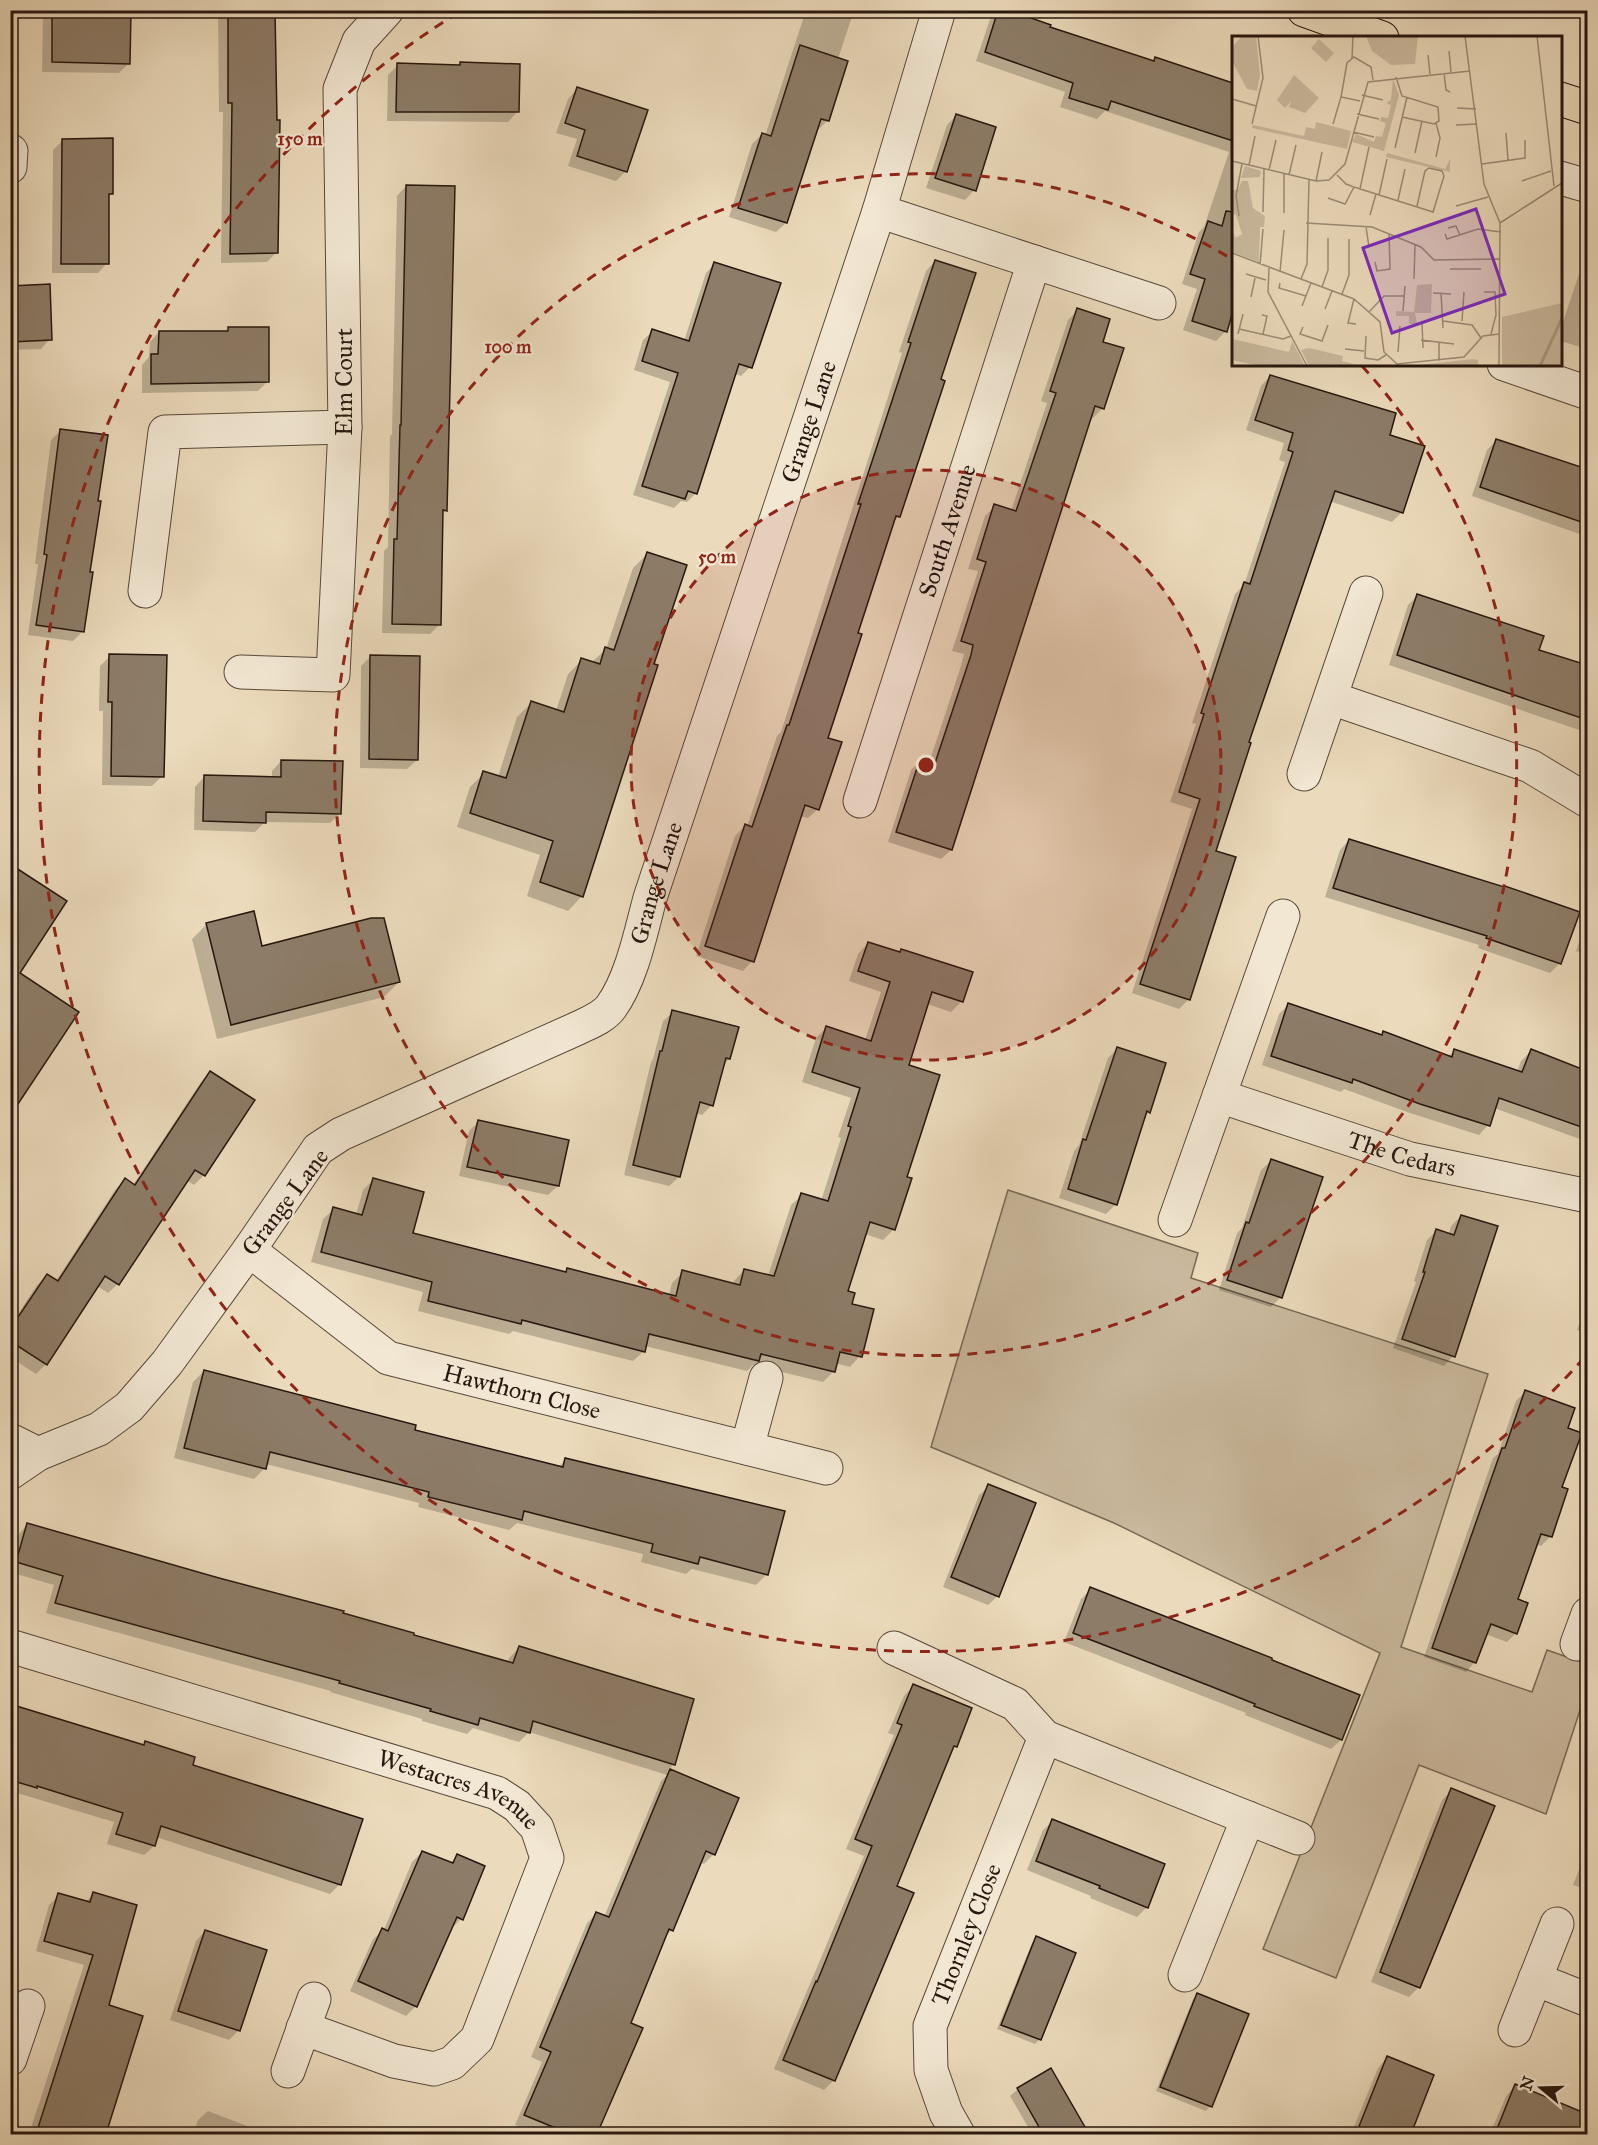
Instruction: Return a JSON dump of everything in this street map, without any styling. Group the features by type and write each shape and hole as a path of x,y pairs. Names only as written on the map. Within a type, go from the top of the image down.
{"main road":[{"path":"1304,10 1376,36"},
{"path":"1562,100 1587,108"}],"street":[{"name":"Elm Court","path":"242,672 333,675 345,427 340,88 359,40 387,10"},
{"name":"Grange Lane","path":"10,1473 24,1447 99,1429 129,1407 167,1363 249,1250 318,1149 341,1134 599,1018 611,1007 633,958 879,211 939,10"},
{"path":"1562,179 1587,186"},
{"path":"879,211 1159,303"},
{"name":"South Avenue","path":"860,801 1034,262"},
{"path":"1510,366 1587,393"},
{"path":"145,591 164,557 165,432 345,427"},
{"path":"1304,774 1366,593"},
{"path":"1330,698 1530,766 1587,801"},
{"path":"1175,1220 1283,916"},
{"name":"The Cedars","path":"1219,1095 1410,1159 1587,1196"},
{"name":"Hawthorn Close","path":"249,1250 388,1358 826,1468"},
{"path":"747,1448 766,1378"},
{"name":"Westacres Avenue","path":"10,1646 496,1793 517,1806 537,1828 546,1858 477,2039 452,2063 434,2069 394,2061 308,2014 288,2071"},
{"path":"894,1648 1015,1704 1045,1737 1298,1838"},
{"name":"Thornley Close","path":"958,2134 946,2113 931,2070 930,2026 1045,1737"},
{"path":"1185,1975 1248,1818"},
{"path":"1515,2030 1557,1924"},
{"path":"1535,1979 1587,2000"},
{"path":"12,2047 28,2006"}],"shaded area":[{"path":"1008,1190 1198,1253 1191,1278 1488,1374 1401,1647 1532,1692 1547,1650 1587,1664 1587,1689 1546,1814 1419,1765 1336,1978 1263,1949 1380,1653 1114,1523 931,1447"}],"building":[{"path":"52,10 131,10 130,64 52,62"},
{"path":"228,10 275,10 277,120 280,120 278,253 230,254 232,103 228,103"},
{"path":"998,10 1008,10 1051,25 1050,27 1154,61 1155,57 1232,83 1232,141 1111,101 1108,110 1069,98 1073,83 985,52"},
{"path":"800,45 848,61 829,121 821,119 787,223 738,208 762,133 771,136"},
{"path":"460,62 520,64 519,112 396,112 397,63 460,65"},
{"path":"577,87 648,110 627,172 577,156 585,130 565,123"},
{"path":"956,114 996,127 976,191 935,178"},
{"path":"113,138 113,194 109,194 109,264 61,264 62,139"},
{"path":"406,185 455,186 447,511 443,510 441,625 392,624 394,539 397,539 401,425"},
{"path":"1226,211 1232,212 1232,314 1227,332 1192,321 1205,279 1190,274 1208,221 1222,226"},
{"path":"935,260 976,273 941,379 945,381 900,517 896,516 858,633 862,634 828,738 842,742 819,810 805,805 754,962 705,946 745,824 752,827 787,725 789,725 861,504 858,504 911,343 908,342"},
{"path":"714,262 781,283 752,368 739,364 697,494 688,491 685,499 642,486 678,373 642,361 652,329 689,341"},
{"path":"50,284 52,340 10,342 10,286"},
{"path":"1077,308 1110,319 1103,342 1124,348 1104,409 1095,406 952,850 896,832 920,759 935,763 971,655 973,645 961,641 986,562 977,559 994,504 1016,511 1056,393 1050,391"},
{"path":"228,327 269,327 269,382 151,384 151,354 158,354 159,331 228,331"},
{"path":"1270,375 1396,413 1390,435 1425,446 1403,513 1335,491 1249,742 1251,743 1216,851 1236,857 1190,1000 1140,984 1200,799 1179,792 1204,714 1201,713 1244,582 1250,584 1293,452 1288,450 1293,433 1255,420"},
{"path":"60,429 108,435 98,501 101,501 84,632 36,625 47,555 44,554"},
{"path":"1496,439 1587,469 1587,524 1480,487"},
{"path":"647,552 687,565 654,664 658,665 583,897 540,882 553,841 470,813 483,771 506,778 531,701 564,712 581,658 600,664 605,647 614,650"},
{"path":"1417,594 1544,636 1539,650 1587,665 1587,720 1397,655"},
{"path":"109,654 167,655 164,777 111,776 112,702 108,702"},
{"path":"370,655 420,656 418,760 369,759"},
{"path":"281,760 343,761 341,814 266,812 266,823 203,821 204,775 281,777"},
{"path":"1349,839 1505,886 1580,912 1561,964 1486,938 1487,936 1333,888"},
{"path":"10,864 67,901 20,973 79,1012 10,1116"},
{"path":"254,911 262,946 371,918 384,918 400,982 231,1025 206,923"},
{"path":"868,942 900,952 901,949 973,972 963,1002 932,992 909,1065 940,1075 907,1177 912,1178 895,1230 870,1222 848,1291 855,1293 852,1304 874,1309 862,1357 840,1352 835,1372 761,1354 759,1361 649,1334 645,1352 522,1320 521,1324 428,1301 432,1282 321,1252 333,1207 362,1215 373,1178 424,1192 413,1233 566,1272 567,1268 676,1296 682,1270 740,1285 744,1269 774,1276 801,1193 828,1201 851,1127 848,1126 860,1088 812,1072 826,1026 871,1041 890,982 858,971"},
{"path":"1288,1003 1382,1035 1383,1031 1452,1057 1454,1049 1522,1072 1531,1049 1587,1071 1587,1129 1499,1098 1490,1126 1420,1104 1353,1079 1352,1083 1271,1056"},
{"path":"672,1010 739,1027 730,1059 726,1058 713,1106 700,1102 680,1177 633,1165"},
{"path":"1117,1047 1166,1063 1150,1113 1147,1111 1117,1205 1068,1189 1083,1139 1086,1140"},
{"path":"210,1071 255,1100 205,1176 195,1170 119,1285 105,1276 47,1365 10,1341 10,1329 47,1274 58,1281 125,1178 135,1185"},
{"path":"478,1120 569,1140 559,1186 467,1167"},
{"path":"1271,1159 1323,1177 1282,1298 1227,1280 1246,1222 1249,1223"},
{"path":"1461,1215 1498,1226 1455,1357 1402,1339 1425,1272 1423,1272 1436,1229 1454,1235"},
{"path":"204,1370 416,1425 415,1430 563,1467 565,1458 785,1511 768,1575 700,1557 698,1564 651,1552 653,1544 524,1511 522,1520 428,1497 429,1492 270,1452 266,1469 184,1448"},
{"path":"1525,1390 1575,1408 1568,1428 1582,1433 1562,1487 1568,1489 1552,1537 1541,1534 1518,1599 1528,1603 1517,1634 1491,1624 1476,1663 1432,1648 1502,1448 1505,1448"},
{"path":"988,1484 1036,1503 999,1597 951,1577"},
{"path":"27,1523 344,1611 343,1613 414,1633 414,1635 513,1663 519,1646 694,1699 675,1765 533,1721 530,1733 480,1718 478,1725 339,1683 340,1681 55,1603 63,1576 16,1562"},
{"path":"1090,1587 1360,1695 1342,1740 1073,1633"},
{"path":"913,1684 972,1708 957,1747 954,1746 897,1886 914,1893 835,2081 783,2060 872,1846 855,1839 902,1725 897,1723"},
{"path":"10,1704 144,1745 145,1741 195,1757 193,1765 363,1819 341,1885 161,1826 155,1846 116,1834 123,1813 37,1786 37,1788 10,1780"},
{"path":"670,1769 739,1798 715,1855 706,1851 673,1931 669,1929 631,2023 643,2028 597,2134 570,2134 524,2115 551,2052 540,2047 596,1912 609,1917"},
{"path":"1451,1788 1495,1806 1420,1988 1380,1972"},
{"path":"1052,1819 1165,1864 1148,1908 1036,1861"},
{"path":"422,1851 453,1863 457,1854 485,1866 463,1920 457,1917 417,2007 358,1981 382,1928 388,1931"},
{"path":"93,1892 137,1905 109,2005 143,2016 106,2134 36,2134 93,1955 44,1941 58,1893 90,1902"},
{"path":"205,1930 267,1950 240,2031 178,2011"},
{"path":"1036,1936 1076,1953 1041,2040 1001,2025"},
{"path":"1197,1993 1249,2014 1212,2107 1160,2087"},
{"path":"1387,2056 1434,2075 1411,2134 1356,2134"},
{"path":"1051,2068 1089,2134 1043,2134 1017,2088"},
{"path":"1515,2084 1587,2114 1587,2134 1495,2134"}]}
